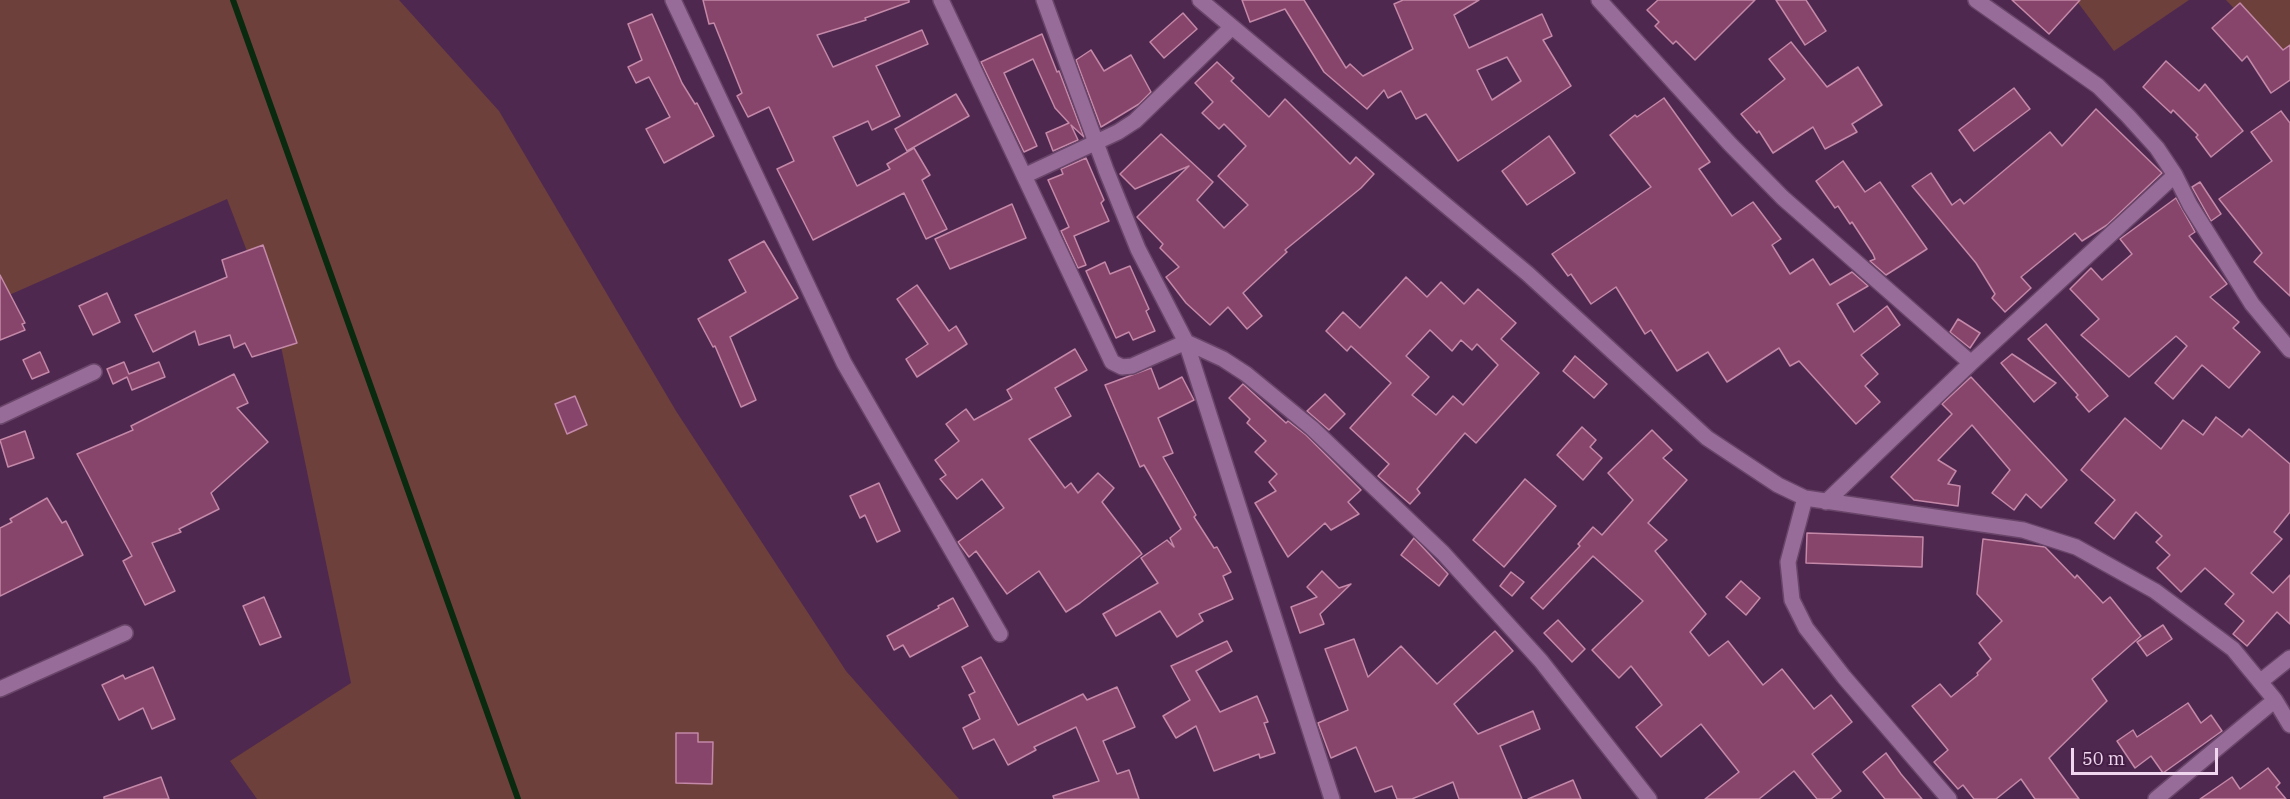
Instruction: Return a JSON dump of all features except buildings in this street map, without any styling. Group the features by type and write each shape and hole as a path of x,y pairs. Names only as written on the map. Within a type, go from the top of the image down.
{"street":[{"path":"673,0 844,363 1000,634"},
{"path":"940,0 940,5 1112,362 1122,367 1132,366 1186,342 1223,359 1254,380 1312,428 1443,553 1541,661 1649,799"},
{"path":"1044,0 1095,143 1138,249 1186,342 1332,799"},
{"path":"1200,0 1528,274 1707,438 1778,485 1806,498 2024,530 2076,547 2155,591 2233,649 2261,681 2290,725"},
{"path":"1599,0 1730,144 1783,198 1971,363"},
{"path":"1976,0 2097,86 2157,148 2175,175 2227,267 2252,304 2290,350"},
{"path":"1024,176 1135,122 1232,27"},
{"path":"1826,502 1971,363 2175,175"},
{"path":"0,416 94,372"},
{"path":"1806,498 1788,562 1792,600 1806,627 1844,677 1949,799"},
{"path":"0,689 125,633"},
{"path":"2261,681 2290,658"},
{"path":"2156,799 2275,700"}],"shaded area":[{"path":"0,0 399,0 499,111 676,411 846,671 959,799 257,799 230,761 351,683 278,332 227,199 0,299"},
{"path":"2076,0 2189,0 2114,51"},
{"path":"2226,0 2290,0 2290,67"}],"waterway":[{"path":"233,0 518,799"}]}
